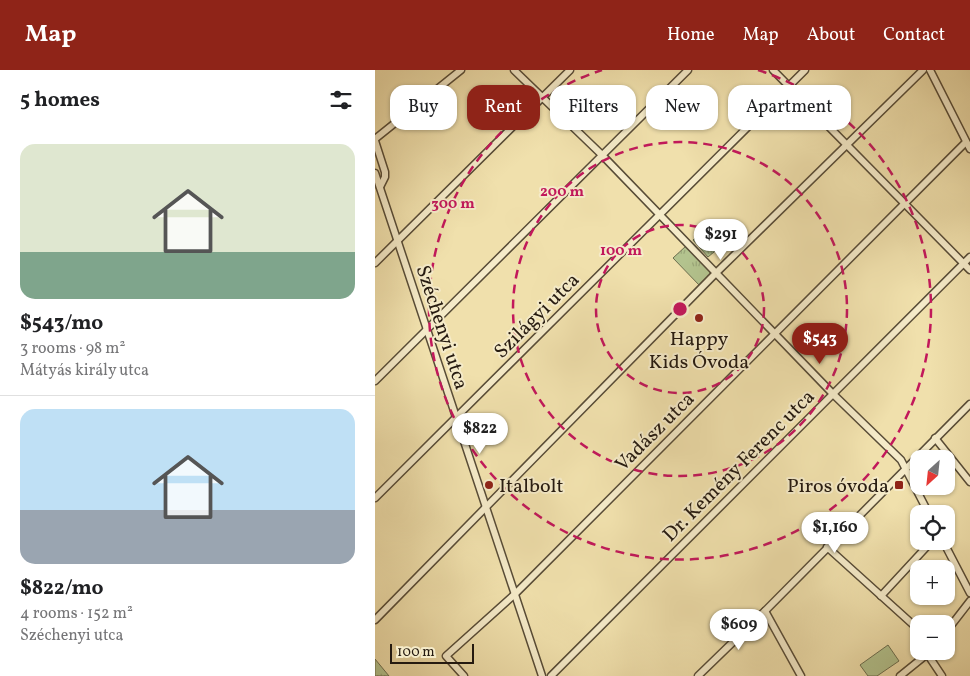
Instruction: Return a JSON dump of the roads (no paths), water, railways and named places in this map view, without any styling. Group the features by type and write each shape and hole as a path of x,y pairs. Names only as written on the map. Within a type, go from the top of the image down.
{"street":[{"path":"375,140 461,70"},
{"path":"514,70 602,155 833,394 901,460 924,505"},
{"path":"375,263 570,70"},
{"path":"375,381 688,70"},
{"path":"773,70 788,85"},
{"name":"Szilágyi utca","path":"790,85 805,70"},
{"path":"375,620 717,272 923,70"},
{"path":"930,70 967,139 970,149"},
{"name":"Szilágyi utca","path":"375,498 745,130"},
{"path":"833,130 970,270"},
{"name":"Vadász utca","path":"464,676 447,656 515,594 967,139"},
{"name":"Széchenyi utca","path":"375,140 385,172 385,177 380,187"},
{"name":"Széchenyi utca","path":"375,173 542,676"},
{"name":"Dr. Kemény Ferenc utca","path":"551,676 970,257"},
{"path":"697,676 765,611 970,404"},
{"path":"935,438 970,482"},
{"path":"827,547 910,622"},
{"path":"881,596 924,550"},
{"path":"948,550 970,593"},
{"path":"955,620 970,601"},
{"path":"765,611 801,676"},
{"path":"900,676 920,660"},
{"path":"933,660 942,676"}],"place":[{"name":"Happy Kids Óvoda","path":"699,318"},
{"name":"Italbolt","path":"489,485"},
{"name":"Piros óvoda","path":"899,485"}]}
